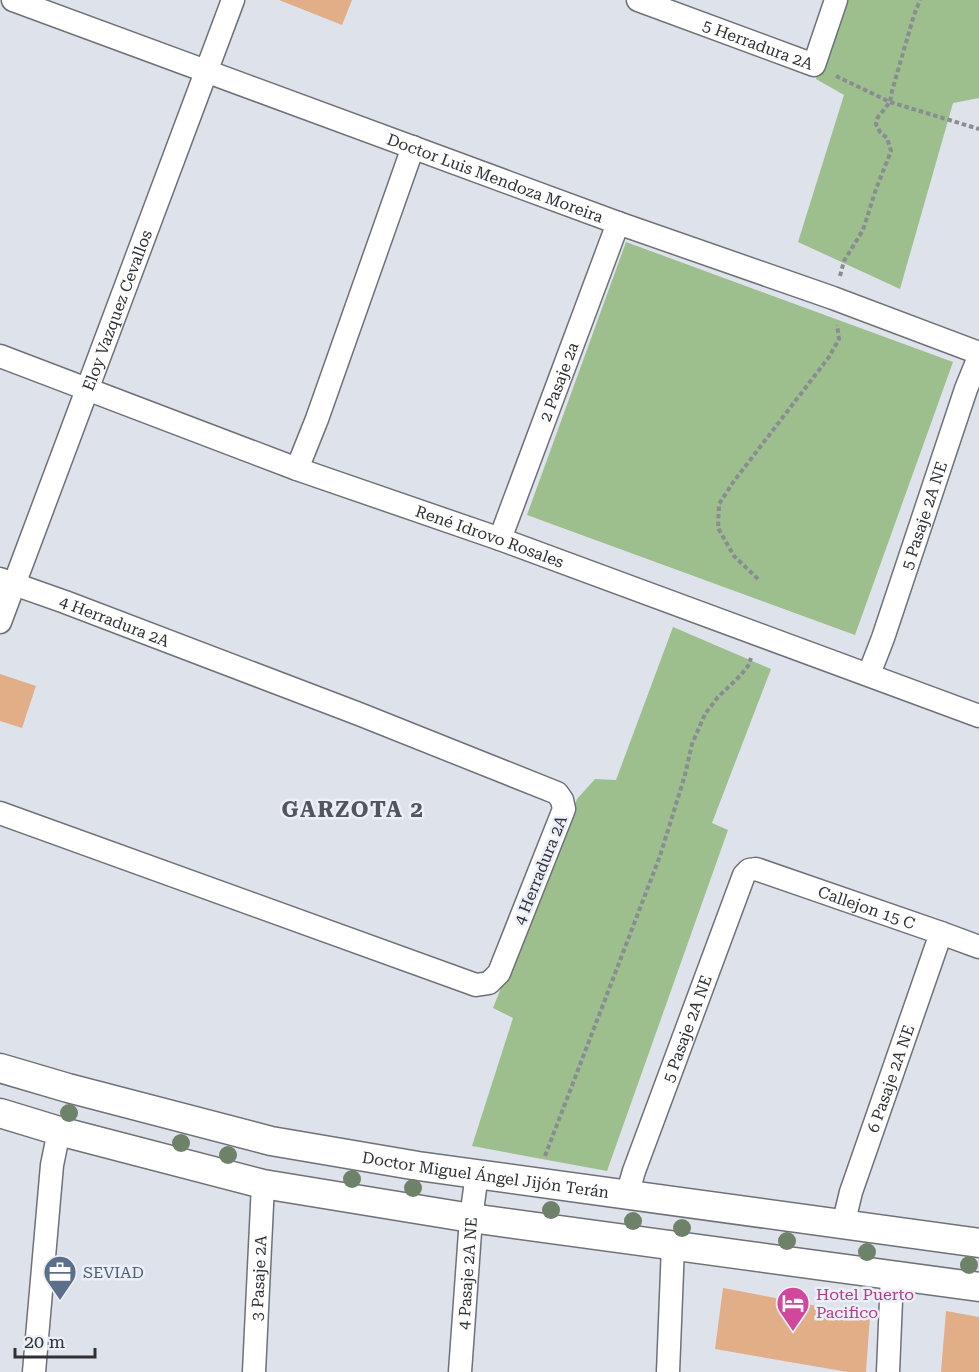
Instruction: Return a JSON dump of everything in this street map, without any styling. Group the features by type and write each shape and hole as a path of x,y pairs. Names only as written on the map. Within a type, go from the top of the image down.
{"street":[{"name":"Doctor Luis Mendoza Moreira","path":"14,0 618,223 833,298 979,355"},
{"name":"Eloy Vazquez Cevallos","path":"0,622 7,581 88,390 233,0"},
{"name":"5 Herradura 2A","path":"638,0 814,65 836,0"},
{"path":"297,469 317,419 413,147"},
{"name":"2 Pasaje 2a","path":"500,539 618,223"},
{"name":"5 Pasaje 2A NE","path":"868,674 883,638 979,355"},
{"name":"René Idrovo Rosales","path":"0,356 297,469 500,539 979,716"},
{"name":"4 Herradura 2A","path":"0,813 476,985 489,983 499,974 564,809 557,793 348,710 7,581"},
{"name":"5 Pasaje 2A NE","path":"627,1195 744,875 749,870 756,869"},
{"name":"Callejon 15 C","path":"756,869 979,947"},
{"name":"6 Pasaje 2A NE","path":"843,1225 851,1192 941,933"},
{"name":"Doctor Miguel Ángel Jijón Terán","path":"0,1068 272,1141 418,1166 979,1243"},
{"path":"0,1113 59,1131 263,1184 471,1218 979,1287"},
{"path":"34,1372 52,1165 59,1131"},
{"name":"4 Pasaje 2A NE","path":"460,1372 471,1218 477,1174"},
{"name":"3 Pasaje 2A","path":"254,1372 263,1184"},
{"path":"668,1372 674,1246"},
{"path":"888,1372 892,1276"}],"path":[{"path":"758,579 734,556 718,528 719,504 829,357 839,339 833,298 844,261 863,230 891,151 887,138 876,124 878,117 890,102 920,0"},
{"path":"814,65 890,102 979,129"},
{"path":"535,1182 660,856 692,744 705,714 748,666 754,651"}],"green space":[{"path":"845,0 979,0 979,98 953,103 900,289 798,242 844,95 816,79"},
{"path":"626,242 953,362 855,635 527,515"},
{"path":"673,627 771,669 712,823 728,830 607,1171 472,1146 513,1018 493,1008 577,799 595,779 616,780"}],"building":[{"path":"279,0 352,0 342,25"},
{"path":"0,674 36,686 22,728 0,721"},
{"name":"Hotel Puerto Pacifico","path":"723,1288 870,1316 866,1372 848,1372 715,1349"},
{"path":"946,1311 979,1317 979,1372 941,1372"}],"place":[{"name":"SEVIAD","path":"60,1301"},
{"name":"Hotel Puerto Pacifico","path":"793,1332"}],"district":[{"name":"GARZOTA 2","path":"353,809"}]}
